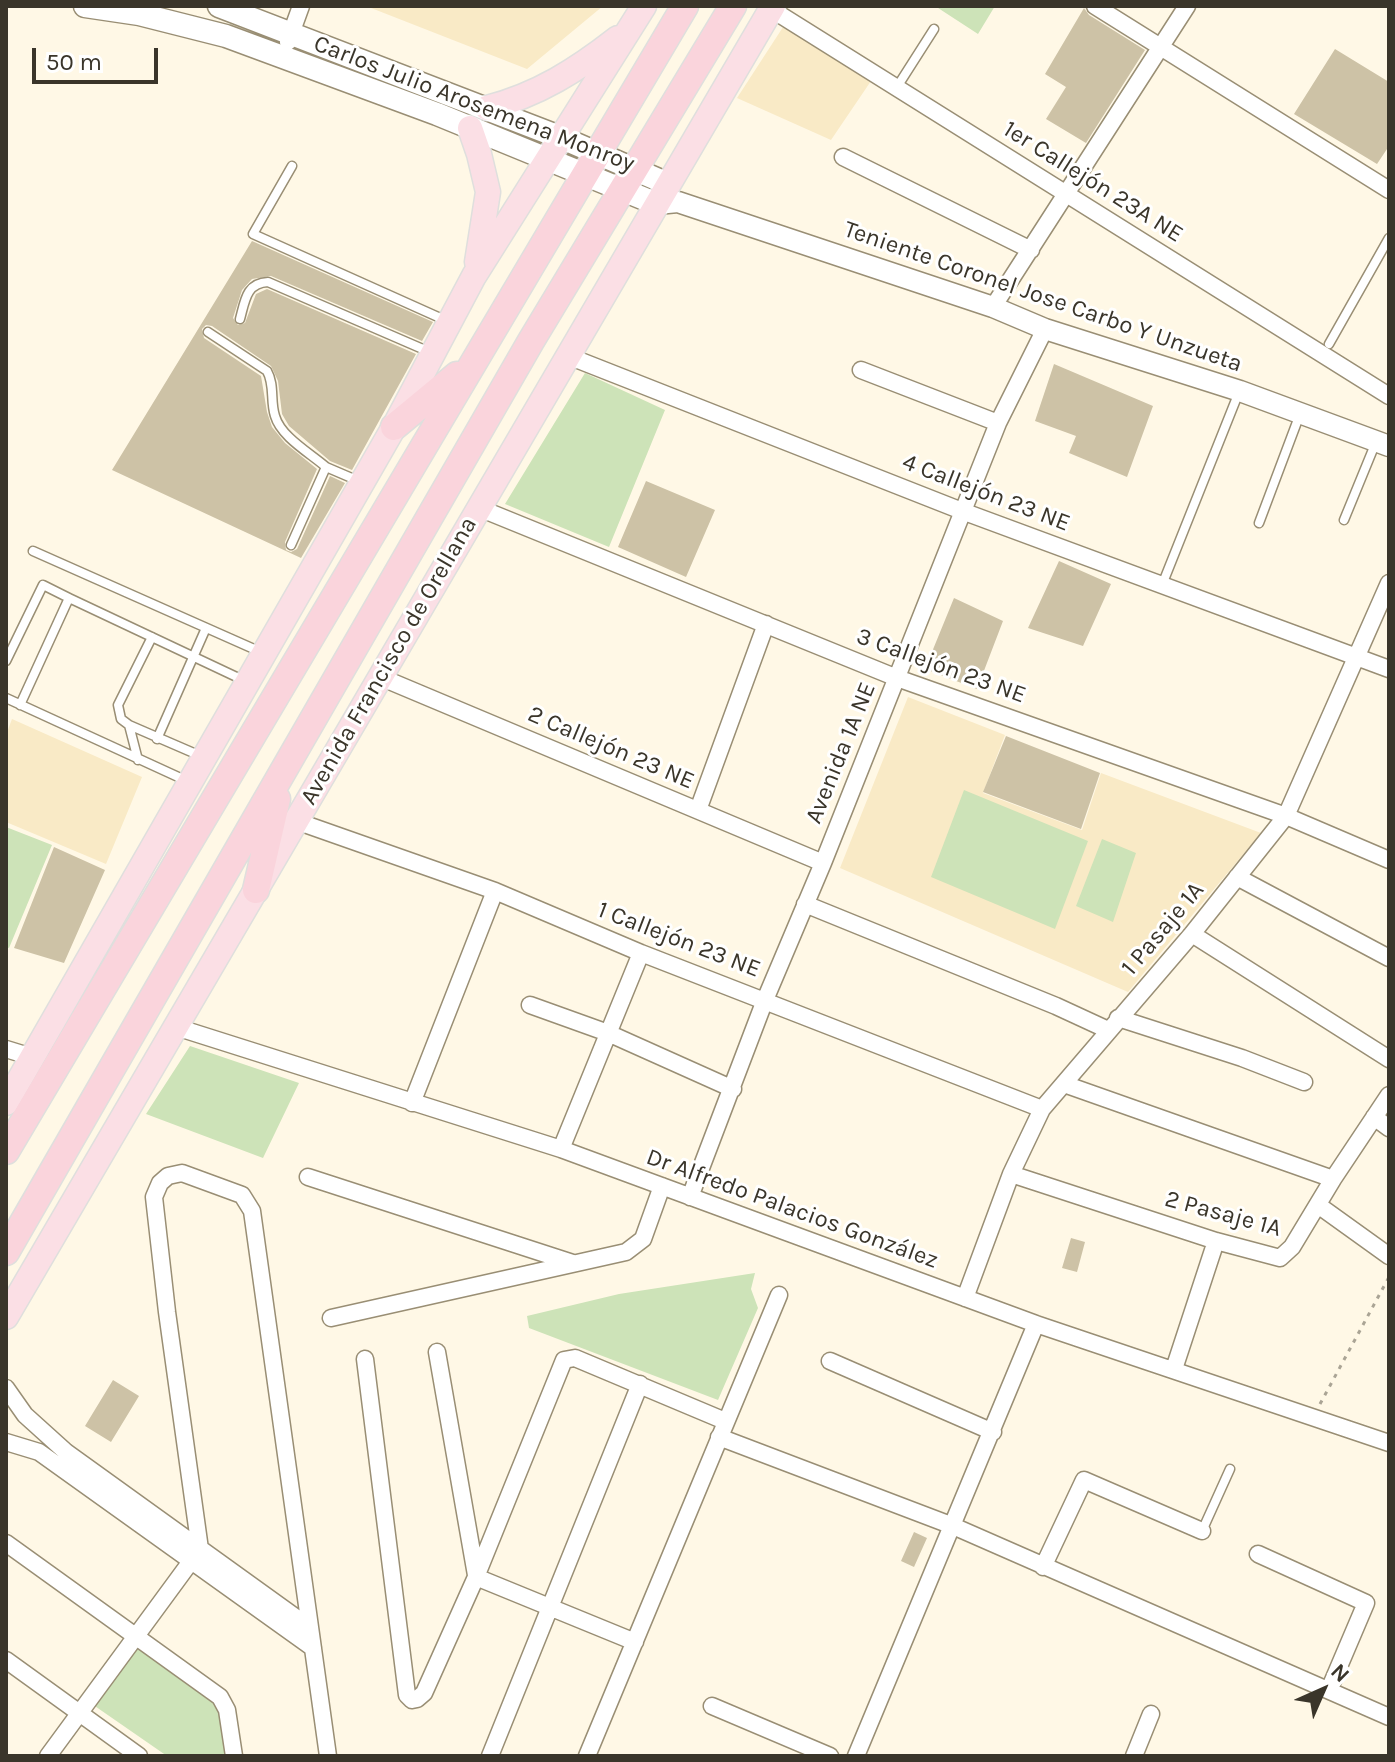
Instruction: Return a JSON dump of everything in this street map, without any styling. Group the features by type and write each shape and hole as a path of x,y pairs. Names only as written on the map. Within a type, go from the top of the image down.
{"highway":[{"path":"6,1151 685,6"},
{"name":"Avenida Francisco de Orellana","path":"6,1252 531,341 733,6"},
{"path":"394,427 446,386 479,352"},
{"path":"256,890 286,765"}],"main road":[{"name":"Carlos Julio Arosemena Monroy","path":"85,6 139,14 226,36 548,160 592,164"},
{"name":"Carlos Julio Arosemena Monroy","path":"219,6 562,138 592,164 668,197"},
{"name":"Avenida Francisco de Orellana","path":"6,1317 568,356 668,197 772,8"},
{"path":"487,108 528,96 565,76 638,16"},
{"path":"6,1103 394,427 474,276 638,16"},
{"path":"470,128 488,192 474,276"}],"street":[{"path":"283,57 301,6"},
{"path":"1095,6 1389,190"},
{"path":"993,307 1187,6"},
{"name":"1er Callejón 23A NE","path":"772,8 1389,396"},
{"path":"843,157 1031,250"},
{"name":"Teniente Coronel Jose Carbo Y Unzueta","path":"668,197 993,307 1045,329 1240,391 1385,442"},
{"name":"Avenida 1A NE","path":"690,1197 765,1000 823,863 962,511 998,423 1045,329"},
{"name":"4 Callejón 23 NE","path":"568,356 962,511 1389,669"},
{"path":"861,370 998,423"},
{"name":"3 Callejón 23 NE","path":"479,508 897,678 1286,816 1389,860"},
{"name":"1 Pasaje 1A","path":"965,1298 1011,1174 1042,1109 1192,934 1286,816 1389,583"},
{"path":"698,810 766,624"},
{"name":"2 Callejón 23 NE","path":"380,677 823,863"},
{"name":"1 Callejón 23 NE","path":"296,821 495,891 641,953 1042,1109"},
{"path":"1237,877 1389,958"},
{"path":"412,1103 495,891"},
{"path":"805,904 1056,1006 1242,1058 1304,1082"},
{"path":"1192,934 1389,1059"},
{"path":"561,1149 641,953"},
{"path":"530,1005 608,1033 733,1089"},
{"name":"Dr Alfredo Palacios González","path":"176,1027 561,1149 1036,1324 1389,1443"},
{"path":"6,1049 32,1057"},
{"path":"1064,1084 1333,1179"},
{"name":"2 Pasaje 1A","path":"1011,1174 1216,1241 1280,1258 1290,1251 1389,1095"},
{"path":"1374,1117 1389,1128"},
{"path":"48,1756 195,1555 154,1197 160,1183 175,1173 194,1175 242,1195 252,1211 328,1756"},
{"path":"308,1177 573,1263"},
{"path":"331,1318 626,1252 640,1244 662,1186"},
{"path":"1318,1205 1389,1256"},
{"path":"1174,1369 1216,1241"},
{"path":"587,1756 779,1295"},
{"path":"856,1756 1036,1324"},
{"path":"437,1352 476,1577"},
{"path":"365,1359 407,1695 412,1700 424,1693 476,1577 564,1360 575,1358 725,1421"},
{"path":"830,1361 993,1432"},
{"path":"490,1756 640,1384"},
{"path":"6,1388 25,1415 66,1452 313,1648"},
{"path":"719,1437 953,1526 1389,1717"},
{"path":"6,1442 39,1452 309,1627"},
{"path":"1043,1567 1084,1480 1202,1531"},
{"path":"6,1543 223,1700 234,1756"},
{"path":"1258,1554 1366,1603 1329,1690"},
{"path":"476,1577 635,1642"},
{"path":"6,1660 139,1756"},
{"path":"712,1706 830,1756"},
{"path":"1134,1756 1151,1714"}],"lane":[{"path":"896,88 934,29"},
{"path":"292,166 253,234 450,322"},
{"path":"1329,344 1389,238"},
{"path":"240,319 248,290 257,282 268,282 433,354"},
{"path":"208,332 267,371 271,379 274,415 279,425 326,467 362,482"},
{"path":"1162,585 1240,391"},
{"path":"1259,523 1300,413"},
{"path":"1344,520 1385,442"},
{"path":"291,545 326,467"},
{"path":"33,551 264,653"},
{"path":"6,661 43,585 247,682"},
{"path":"20,705 69,598"},
{"path":"157,739 206,628"},
{"path":"152,637 118,705 121,719 157,739 204,758"},
{"path":"6,698 190,782"},
{"path":"129,725 138,760"},
{"path":"1202,1531 1230,1469"}],"path":[{"path":"1313,1417 1389,1277"}],"shaded area":[{"path":"366,6 603,6 527,69"},
{"path":"785,24 871,81 831,140 737,98"},
{"path":"908,697 1005,735 983,793 1082,830 1101,773 1261,833 1128,992 840,868"},
{"path":"12,719 142,777 106,864 6,822 6,735"}],"green space":[{"path":"935,6 995,6 978,34"},
{"path":"585,373 665,410 609,547 505,504"},
{"path":"964,790 1088,841 1055,929 931,877"},
{"path":"6,827 52,845 9,948 6,947"},
{"path":"1102,839 1136,853 1113,922 1076,906"},
{"path":"190,1046 299,1083 263,1158 146,1114"},
{"path":"755,1273 751,1289 758,1308 718,1400 529,1328 527,1316 619,1294"},
{"path":"132,1641 217,1696 226,1756 167,1756 89,1702"}],"building":[{"path":"1084,8 1089,15 1145,50 1086,143 1046,119 1066,87 1045,74"},
{"path":"1335,49 1389,82 1389,146 1377,164 1294,114"},
{"path":"252,241 433,322 422,341 271,276 252,279 242,290 233,318 238,325 245,323 256,294 267,289 416,354 352,470 330,461 289,426 282,414 278,381 271,366 212,326 206,325 202,329 204,338 261,376 272,427 285,443 317,469 285,542 286,550 291,552 297,549 330,476 345,483 301,558 112,470"},
{"path":"1054,364 1153,406 1127,477 1069,453 1076,436 1035,421"},
{"path":"646,481 715,510 686,577 618,547"},
{"path":"1059,561 1111,584 1083,646 1028,628"},
{"path":"954,598 1003,621 977,689 925,669"},
{"path":"1006,736 1100,773 1081,829 983,792"},
{"path":"54,847 105,870 64,963 14,948"},
{"path":"1071,1238 1085,1242 1077,1272 1062,1268"},
{"path":"113,1380 139,1396 111,1442 85,1426"},
{"path":"914,1532 927,1538 914,1567 901,1561"}]}
